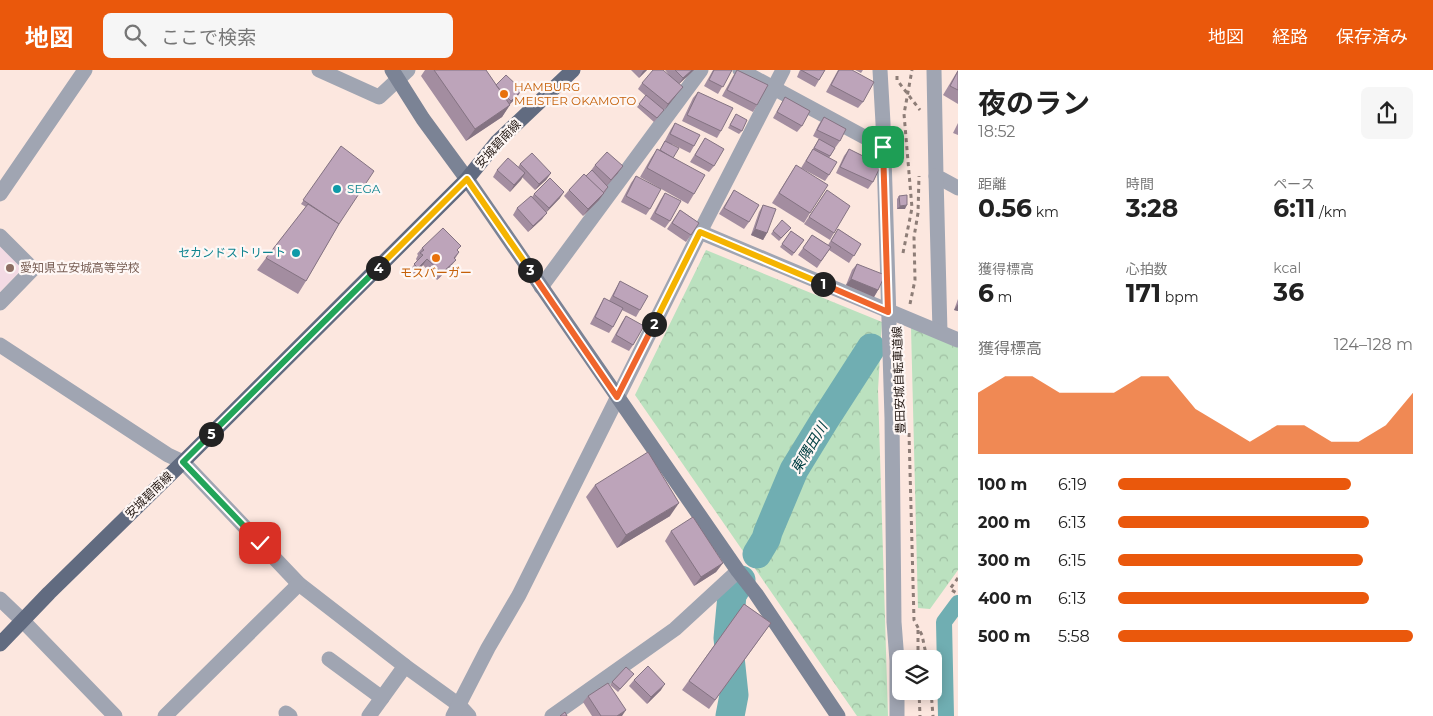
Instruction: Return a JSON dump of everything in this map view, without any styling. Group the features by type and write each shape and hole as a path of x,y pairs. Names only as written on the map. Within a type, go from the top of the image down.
{"main road":[{"name":"安城碧南線","path":"0,644 48,593 183,462 467,179 497,142 573,70"}],"street":[{"path":"0,194 85,70"},
{"path":"319,70 379,97 400,73 423,119 467,179 738,571 756,594 838,716"},
{"path":"541,287 701,70"},
{"path":"740,70 883,147"},
{"path":"0,345 168,455 183,462 299,584 405,666 460,712 488,648 519,595 783,70"},
{"path":"880,70 892,418 894,622 898,661 898,716"},
{"path":"934,70 940,332"},
{"path":"936,176 958,188"},
{"path":"700,232 958,340"},
{"path":"0,236 34,269 0,303"},
{"path":"552,716 675,629 738,571"},
{"path":"165,716 299,584"},
{"path":"0,599 115,716"},
{"path":"329,659 382,698"},
{"path":"369,716 405,666"}],"path":[{"path":"897,70 898,80 920,110 921,116"},
{"path":"903,255 912,208 904,114 912,70"},
{"path":"906,319 915,280 914,237 918,213 920,168"},
{"name":"豊田安城自転車道線","path":"909,426 914,620 922,635 925,650"},
{"path":"958,578 950,588 958,594"},
{"path":"918,626 918,650"},
{"path":"919,700 920,716"},
{"path":"932,700 933,716"}],"shaded area":[{"name":"愛知県立安城高等学校","path":"0,245 20,264 20,271 0,292"}],"green space":[{"path":"706,250 882,322 878,390 888,716 857,716 635,395"},
{"path":"911,327 958,347 958,570 930,609 918,608"}],"building":[{"path":"434,70 486,70 510,105 475,129"},
{"path":"653,70 663,70 683,87 668,104 642,83"},
{"path":"675,70 692,70 683,78"},
{"path":"714,70 732,70 723,87 709,80"},
{"path":"737,70 768,85 757,105 727,90"},
{"path":"801,70 825,70 819,80"},
{"path":"839,70 852,70 874,82 863,102 831,85"},
{"path":"958,71 958,90 950,86"},
{"path":"506,75 522,90 511,101 496,85"},
{"path":"698,92 733,108 721,131 687,115"},
{"path":"646,95 664,110 657,118 639,104"},
{"path":"785,97 810,111 802,126 777,112"},
{"path":"736,114 747,120 742,131 730,125"},
{"path":"824,117 846,129 840,141 817,130"},
{"path":"675,123 700,135 694,146 670,134"},
{"path":"705,138 724,149 714,166 695,155"},
{"path":"819,139 835,148 830,156 814,148"},
{"path":"665,141 679,148 673,158 660,150"},
{"name":"SEGA","path":"341,146 374,171 339,224 303,200"},
{"path":"657,149 705,175 694,194 647,168"},
{"path":"813,149 837,162 829,175 806,161"},
{"path":"849,149 881,165 873,182 840,167"},
{"path":"607,152 623,166 611,180 595,165"},
{"path":"532,153 551,173 539,184 520,164"},
{"path":"508,158 525,173 514,185 497,170"},
{"path":"796,165 828,185 810,213 779,193"},
{"path":"592,170 608,187 603,193 586,176"},
{"path":"584,174 604,193 588,209 569,190"},
{"path":"636,176 661,189 650,209 626,196"},
{"path":"550,178 564,192 549,208 534,194"},
{"path":"734,190 759,205 749,222 724,208"},
{"path":"827,190 850,206 834,233 809,217"},
{"path":"665,193 681,201 670,221 655,213"},
{"path":"907,195 907,205 900,206 899,196"},
{"path":"531,196 547,213 533,226 517,208"},
{"name":"セカンドストリート","path":"308,204 339,224 306,281 266,258"},
{"path":"763,205 776,209 767,233 755,229"},
{"path":"680,210 699,223 691,235 672,223"},
{"path":"782,220 791,228 781,238 773,231"},
{"path":"443,228 461,246 454,258 456,260 442,273 427,259 418,268 414,264 423,255 420,253 424,250 422,248"},
{"path":"838,229 861,244 854,256 831,241"},
{"path":"791,231 804,240 794,253 782,244"},
{"path":"812,235 831,247 821,261 803,248"},
{"path":"857,264 885,275 878,290 851,279"},
{"path":"620,281 648,296 640,310 613,296"},
{"path":"604,298 623,308 613,327 595,317"},
{"path":"626,316 644,326 633,345 616,335"},
{"path":"648,452 679,503 626,535 595,485"},
{"path":"693,517 723,563 701,577 671,531"},
{"path":"744,604 771,623 715,700 689,681"},
{"path":"648,666 665,684 651,697 634,680"},
{"path":"626,667 634,674 620,689 612,682"},
{"path":"608,683 626,710 617,716 601,716 588,696"}],"waterway":[{"name":"東隅田川","path":"757,554 766,539 794,470 871,348"},
{"name":"東隅田川","path":"730,716 734,695 728,638 732,595 741,580"},
{"path":"946,716 944,622 958,603"}],"place":[{"name":"HAMBURG MEISTER OKAMOTO","path":"504,94"},
{"name":"SEGA","path":"337,189"},
{"name":"セカンドストリート","path":"296,253"},
{"name":"モスバーガー","path":"436,258"},
{"name":"愛知県立安城高等学校","path":"10,268"}],"route":[{"path":"260,543 183,462 467,179 617,397 700,232 888,312 883,147"}]}
